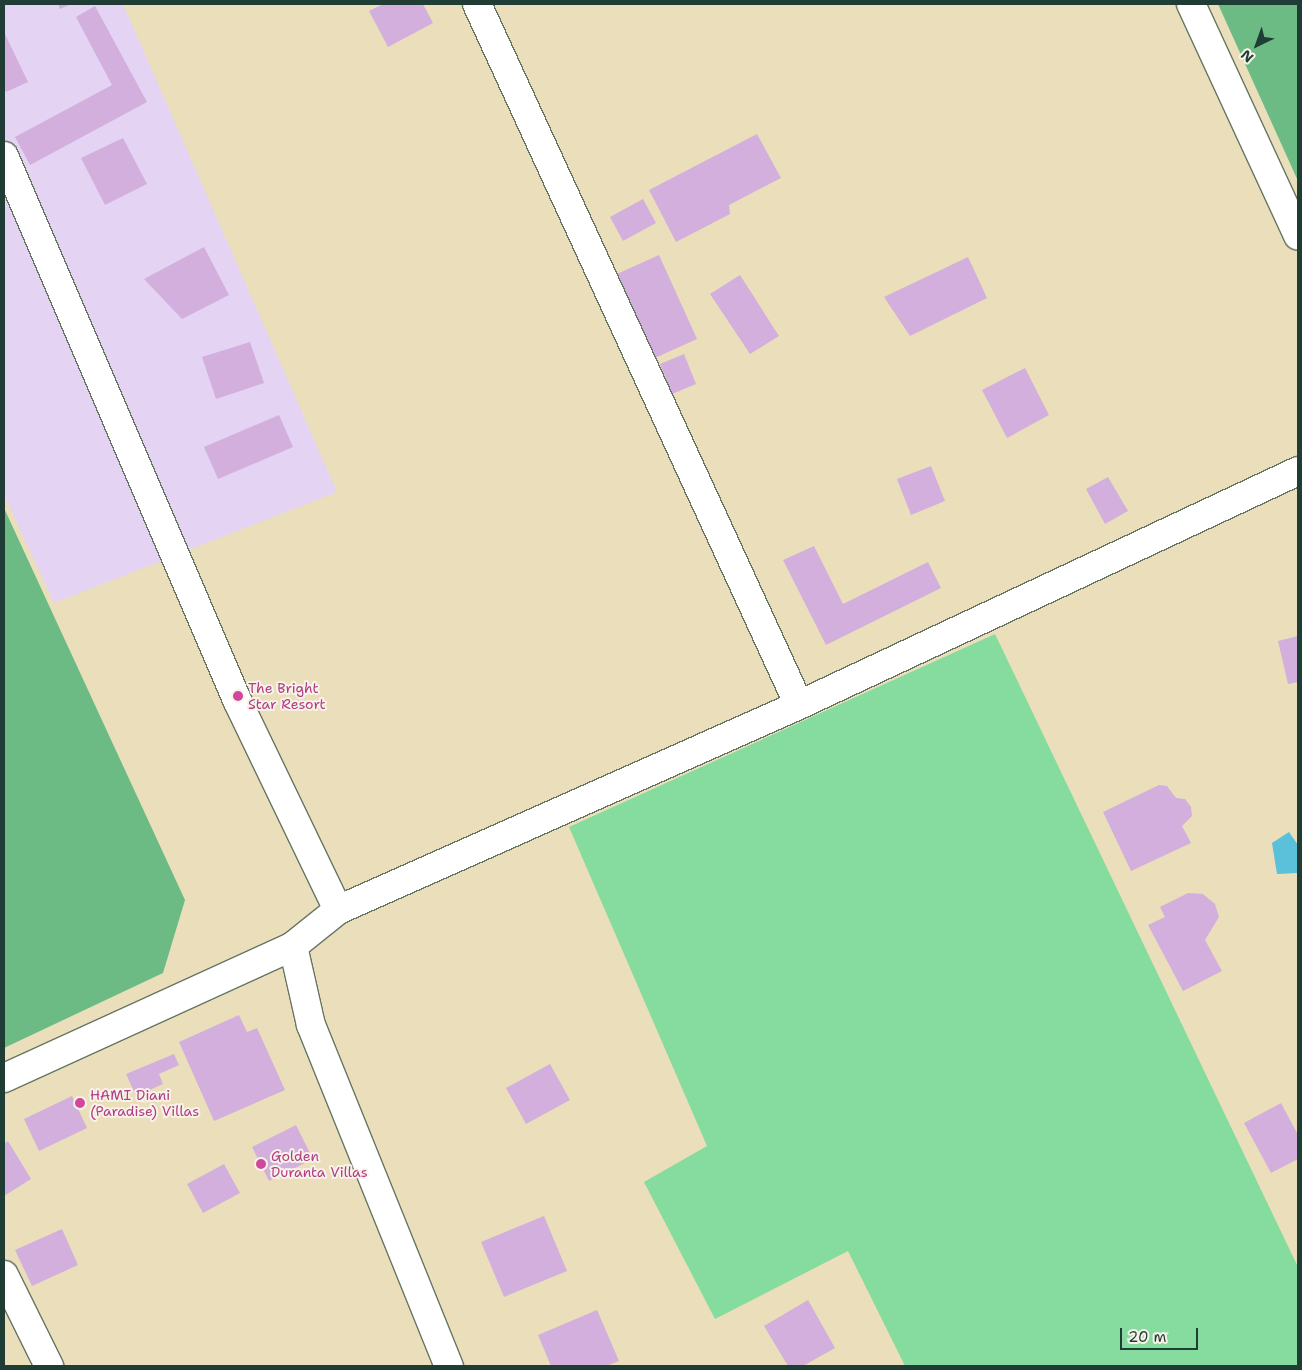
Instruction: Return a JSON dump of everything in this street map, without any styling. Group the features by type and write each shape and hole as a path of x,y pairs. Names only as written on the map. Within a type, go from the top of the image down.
{"street":[{"path":"477,4 800,705"},
{"path":"1191,4 1298,236"},
{"path":"4,156 237,700 338,910"},
{"path":"4,1078 293,946 338,910 800,705 1298,470"},
{"path":"293,946 311,1026 449,1366"},
{"path":"4,1275 49,1366"}],"shaded area":[{"path":"4,4 123,4 337,492 54,603 4,495"}],"green space":[{"path":"1218,4 1298,4 1298,181"},
{"path":"4,508 185,900 163,973 4,1048"},
{"path":"995,634 1298,1267 1298,1366 905,1366 848,1251 715,1319 644,1182 707,1146 569,827"}],"water":[{"path":"1289,832 1298,845 1298,873 1277,874 1272,843"}],"building":[{"path":"58,4 71,4 60,9"},
{"path":"383,4 423,4 433,23 388,47 369,11"},
{"path":"95,6 147,102 30,165 15,137 112,85 76,17"},
{"path":"4,32 28,82 6,92 4,88"},
{"path":"757,134 781,178 729,205 730,214 676,242 649,190"},
{"path":"123,138 147,184 105,205 81,158"},
{"path":"643,199 656,223 623,241 610,217"},
{"path":"204,247 229,295 182,319 144,279"},
{"path":"659,255 697,339 655,358 617,274"},
{"path":"968,257 987,298 910,336 884,297"},
{"path":"740,275 779,336 750,354 710,294"},
{"path":"250,342 264,383 216,399 202,357"},
{"path":"684,354 696,384 672,394 660,364"},
{"path":"1025,368 1049,415 1007,438 982,390"},
{"path":"279,415 293,447 218,479 204,447"},
{"path":"931,466 945,501 911,515 897,479"},
{"path":"1108,477 1128,511 1105,524 1086,489"},
{"path":"814,546 843,604 928,562 941,588 826,645 783,560"},
{"path":"1298,636 1298,682 1288,684 1278,641"},
{"path":"1159,785 1167,786 1176,798 1185,799 1191,807 1192,816 1182,826 1191,843 1131,871 1103,812"},
{"path":"1188,893 1203,894 1215,904 1219,917 1205,940 1222,971 1183,991 1148,925 1165,917 1160,907"},
{"path":"239,1015 247,1032 257,1028 285,1090 214,1121 179,1042"},
{"path":"174,1054 179,1065 159,1074 163,1084 136,1096 126,1074"},
{"path":"550,1064 570,1100 526,1124 506,1088"},
{"path":"72,1096 87,1128 39,1151 24,1119"},
{"path":"1281,1103 1298,1135 1298,1159 1271,1173 1244,1123"},
{"path":"296,1125 313,1159 269,1181 252,1147"},
{"path":"8,1141 31,1179 4,1196 4,1144"},
{"path":"224,1164 240,1193 203,1213 187,1184"},
{"path":"544,1216 567,1271 504,1297 481,1242"},
{"path":"62,1229 78,1265 32,1286 15,1250"},
{"path":"808,1300 835,1348 803,1366 788,1366 764,1326"},
{"path":"597,1310 619,1361 606,1366 551,1366 538,1335"}],"place":[{"name":"The Bright Star Resort","path":"238,696"},
{"name":"HAMI Diani (Paradise) Villas","path":"80,1103"},
{"name":"Golden Duranta Villas","path":"261,1164"}]}
